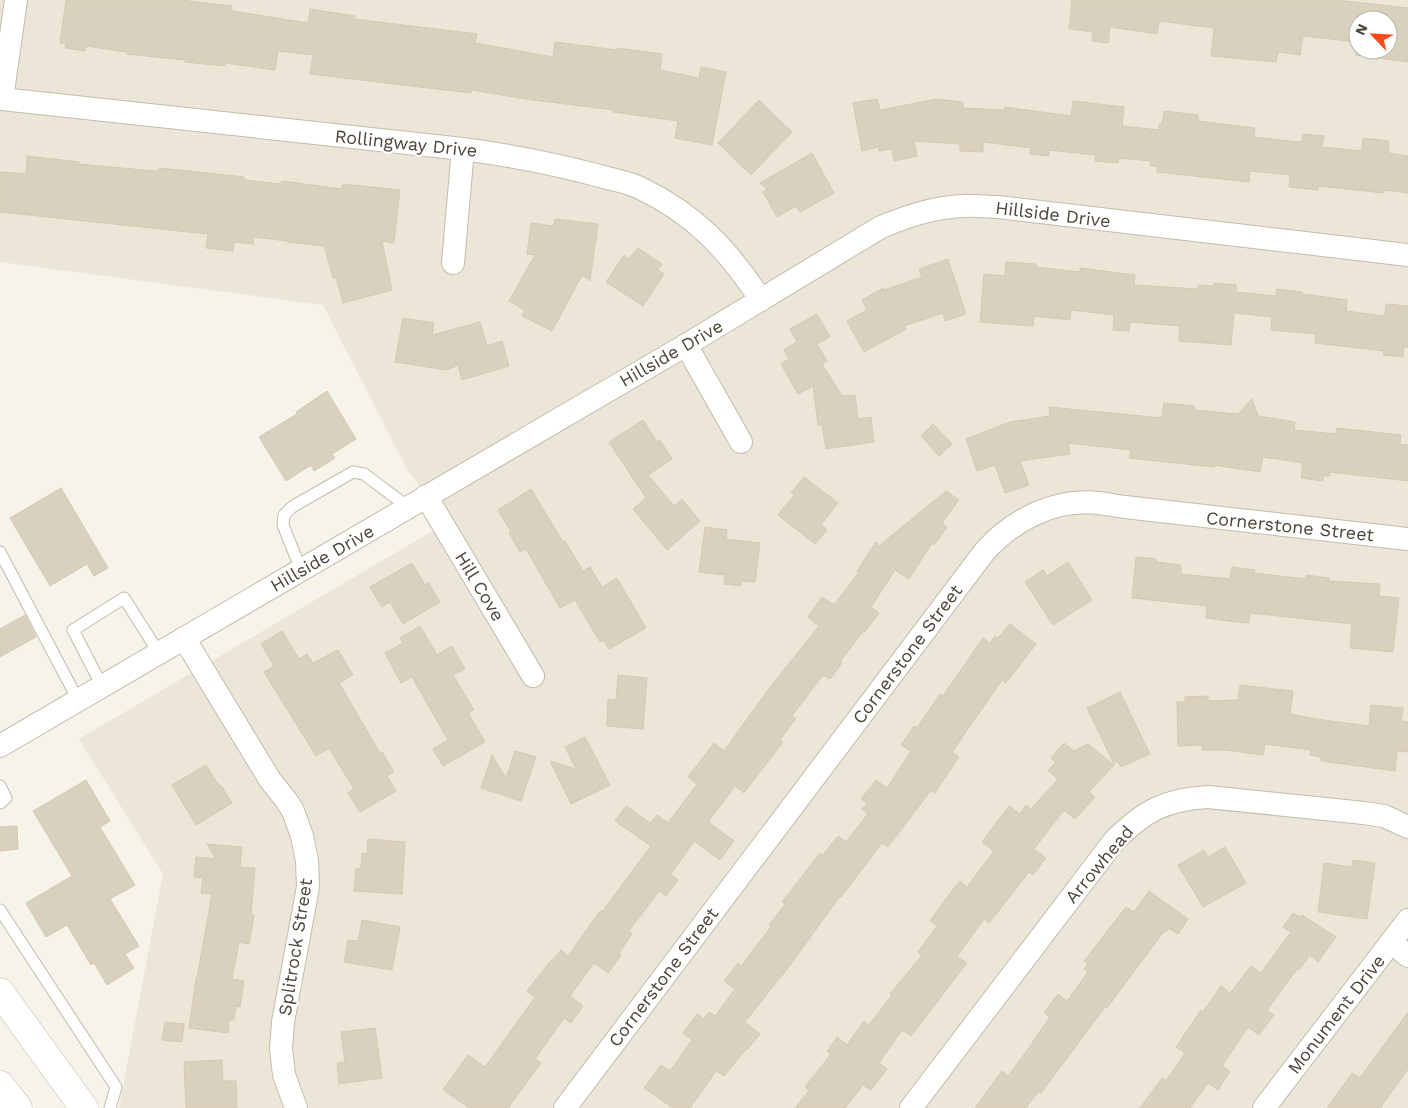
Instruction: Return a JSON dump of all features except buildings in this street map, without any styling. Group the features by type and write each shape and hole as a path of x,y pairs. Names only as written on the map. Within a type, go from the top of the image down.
{"street":[{"name":"Rollingway Drive","path":"16,0 2,99 463,149 569,168 638,187 657,196 688,217 716,241 740,269 761,300"},
{"path":"453,263 463,149"},
{"name":"Hillside Drive","path":"0,746 761,300 881,227 913,214 964,206 998,207 1408,255"},
{"path":"686,344 741,442"},
{"name":"Hill Cove","path":"417,501 533,676"},
{"name":"Cornerstone Street","path":"564,1108 985,551 1016,523 1042,511 1069,504 1097,502 1125,507 1408,539"},
{"name":"Splitrock Street","path":"184,638 270,780 286,800 302,836 307,861 308,886 283,1022 281,1048 284,1075 296,1108"},
{"name":"Arrowhead","path":"912,1108 1114,841 1133,822 1156,808 1168,803 1208,797 1371,814 1384,816 1408,827"},
{"name":"Monument Drive","path":"1264,1108 1400,949 1408,920"},
{"path":"0,992 84,1108"},
{"path":"0,1085 18,1108"}],"lane":[{"path":"301,570 283,525 284,515 292,507 353,472 364,474 417,501"},
{"path":"0,552 78,700"},
{"path":"102,686 73,630 124,598 159,653"},
{"path":"0,786 6,798 0,803"},
{"path":"0,910 116,1087 110,1108"}],"shaded area":[{"path":"0,0 1408,0 1408,1108 119,1108 163,874 79,739 448,522 408,471 323,305 0,262"}]}
